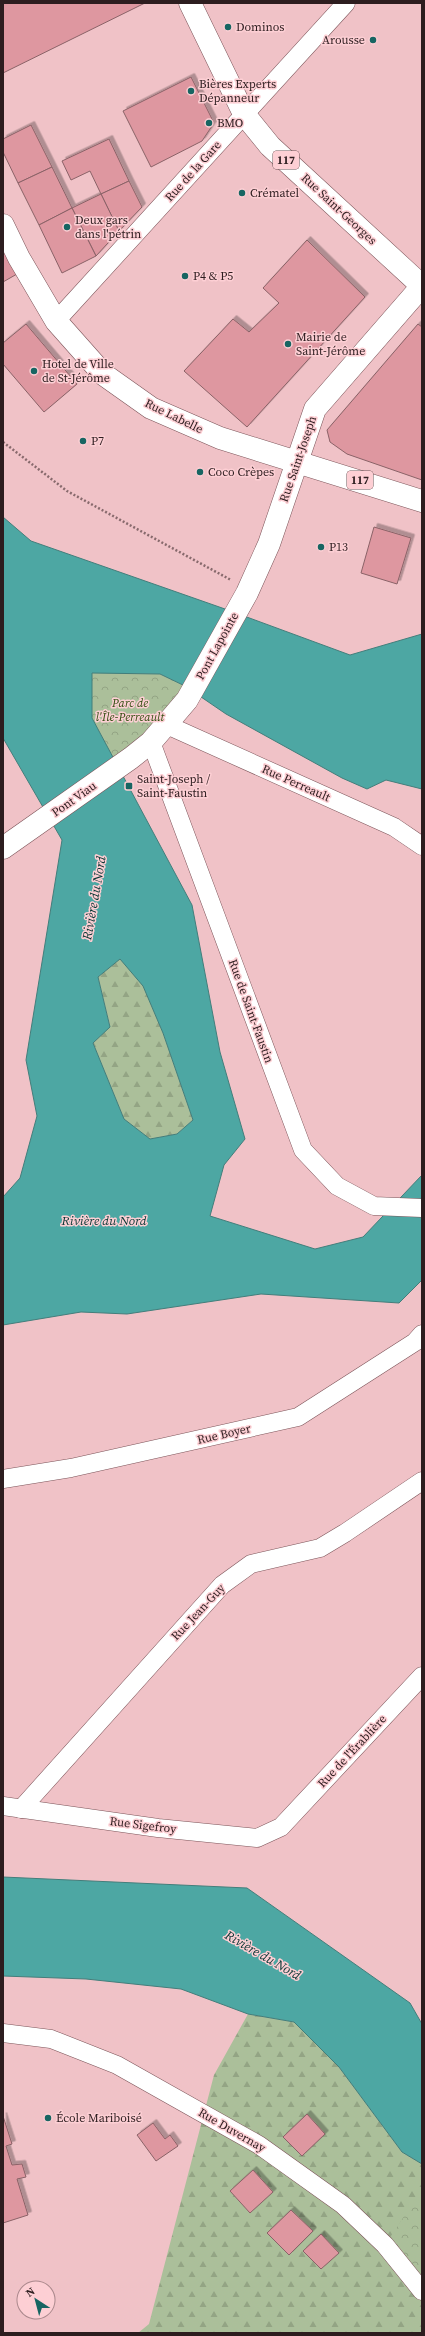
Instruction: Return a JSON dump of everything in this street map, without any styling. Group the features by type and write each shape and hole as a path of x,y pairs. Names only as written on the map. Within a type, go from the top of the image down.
{"main road":[{"name":"Rue Saint-Georges","path":"190,3 244,114 270,146 422,286"},
{"name":"Rue Labelle","path":"3,225 19,258 56,321 103,374 151,408 220,438 298,461 422,501"},
{"name":"Rue Saint-Joseph","path":"247,593 268,544 315,409 422,286"},
{"name":"Pont Lapointe","path":"167,725 187,700 247,593"},
{"path":"151,742 167,725"},
{"name":"Pont Viau","path":"9,844 131,758 151,742"}],"street":[{"name":"Rue de la Gare","path":"56,321 346,3"},
{"name":"Rue Perreault","path":"167,725 394,827 422,846"},
{"name":"Rue de Saint-Faustin","path":"151,742 303,1150 337,1186 374,1206 422,1208"},
{"name":"Rue Boyer","path":"3,1479 71,1468 298,1417 420,1342"},
{"name":"Rue Jean-Guy","path":"21,1809 222,1585 251,1564 320,1548 344,1534 422,1481"},
{"name":"Rue de l'Érablière","path":"282,1827 422,1676"},
{"name":"Rue Sigefroy","path":"3,1806 158,1828 257,1838 282,1827"},
{"name":"Rue Duvernay","path":"3,2033 51,2039 117,2065 260,2145 344,2205 385,2245 422,2291"}],"path":[{"path":"3,442 67,491 217,574"}],"green space":[{"name":"Parc de l'Île-Perreault","path":"92,672 160,674 185,686 167,725 115,762 92,718"},
{"path":"120,958 143,985 163,1033 193,1120 177,1134 150,1139 124,1119 93,1043 110,1026 98,977"},
{"path":"248,2014 294,2022 339,2067 402,2152 422,2164 422,2333 138,2333 149,2324 214,2075"},
{"path":"422,2189 422,2290 385,2245"}],"water":[{"name":"Rivière du Nord","path":"3,517 31,541 225,609 350,655 422,634 422,789 386,780 367,789 342,778 226,714 185,686 160,674 92,673 92,718 192,905 220,1052 245,1139 224,1165 210,1216 315,1249 363,1237 422,1175 422,1280 399,1303 261,1294 127,1314 81,1312 3,1325 3,1197 20,1178 37,1116 26,1060 62,840 3,738","holes":["120,959 143,986 163,1033 193,1120 177,1134 150,1139 124,1119 93,1043 110,1027 98,977"]},
{"name":"Rivière du Nord","path":"3,1877 247,1888 410,2003 422,2024 422,2164 402,2152 339,2067 294,2022 248,2014 181,1989 86,1979 3,1976"}],"building":[{"path":"3,3 145,3 3,73"},
{"path":"191,77 214,123 202,141 151,167 123,111"},
{"path":"31,125 52,167 18,183 3,152 3,139"},
{"path":"109,139 129,181 101,194 90,171 71,180 62,161"},
{"path":"52,167 72,208 39,225 18,183"},
{"path":"129,181 142,207 119,231 101,194"},
{"path":"101,194 119,231 96,256 72,208"},
{"path":"72,208 96,256 62,273 39,225"},
{"path":"307,240 365,297 247,427 184,371 233,319 249,332 279,303 263,288"},
{"path":"3,248 17,274 3,282"},
{"path":"26,324 77,384 44,412 3,364 3,343"},
{"path":"418,324 422,327 422,480 347,454 330,442 327,430"},
{"path":"374,527 411,538 397,584 361,573"},
{"path":"307,2114 325,2134 302,2156 283,2137"},
{"path":"3,2116 12,2144 6,2146 12,2165 22,2164 26,2177 17,2179 28,2215 3,2223"},
{"path":"153,2123 165,2139 170,2135 178,2146 156,2161 137,2135"},
{"path":"253,2170 273,2192 250,2213 230,2191"},
{"path":"291,2210 313,2231 289,2255 267,2233"},
{"path":"321,2234 339,2253 321,2269 303,2251"}],"place":[{"name":"Dominos","path":"228,27"},
{"name":"Arousse","path":"373,40"},
{"name":"Bières Experts Dépanneur","path":"191,91"},
{"name":"BMO","path":"209,123"},
{"name":"Crématel","path":"242,193"},
{"name":"Deux gars dans l'pétrin","path":"67,227"},
{"name":"P4 & P5","path":"185,276"},
{"name":"Mairie de Saint-Jérôme","path":"288,344"},
{"name":"Hotel de Ville de St-Jérôme","path":"34,371"},
{"name":"P7","path":"83,441"},
{"name":"Coco Crèpes","path":"200,472"},
{"name":"P13","path":"321,547"},
{"name":"Saint-Joseph / Saint-Faustin","path":"129,786"},
{"name":"École Mariboisé","path":"48,2118"}]}
